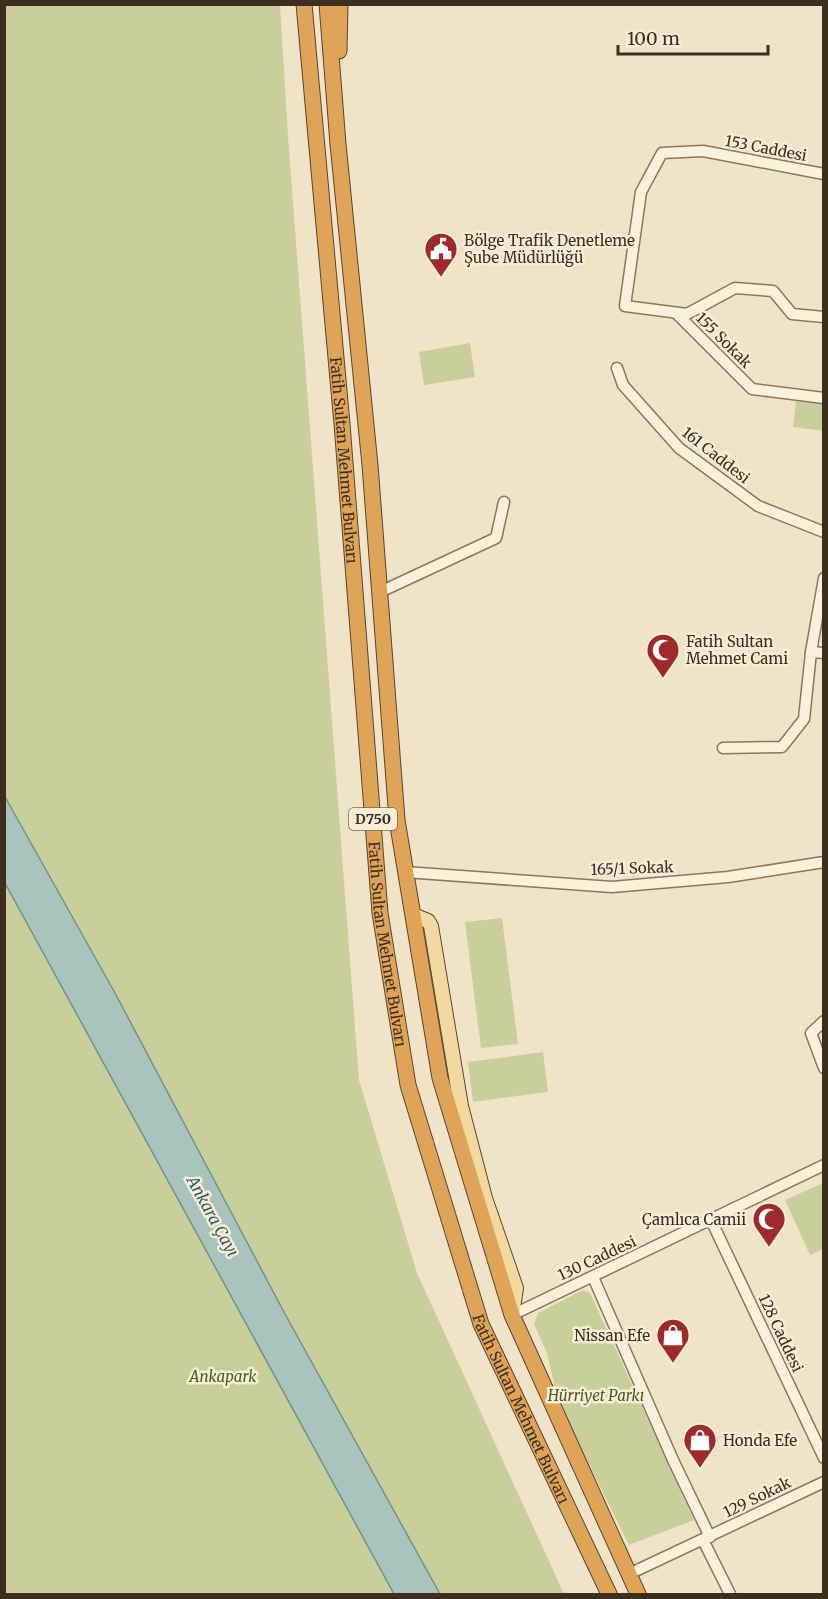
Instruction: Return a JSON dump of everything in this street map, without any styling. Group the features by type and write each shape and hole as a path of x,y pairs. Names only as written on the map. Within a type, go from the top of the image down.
{"highway":[{"path":"298,4 308,49"},
{"name":"Fatih Sultan Mehmet Bulvarı","path":"304,4 342,424 380,913 408,1085 481,1324 609,1594"},
{"name":"Fatih Sultan Mehmet Bulvarı","path":"327,4 338,144 370,465 397,820 440,1078 512,1315 638,1594"},
{"path":"338,144 340,4"}],"street":[{"name":"153 Caddesi","path":"676,312 625,306 641,192 662,153 703,151 824,174"},
{"path":"676,312 687,314 735,288 772,291 792,314 824,317"},
{"name":"155 Sokak","path":"676,312 752,389 824,398"},
{"name":"161 Caddesi","path":"618,368 623,385 679,448 758,506 824,532"},
{"path":"380,592 496,538 504,502"},
{"path":"723,748 782,747 804,719 811,652 824,578"},
{"path":"811,652 824,653"},
{"name":"165/1 Sokak","path":"405,872 612,887 728,877 824,862"},
{"path":"824,1021 811,1033 824,1068"},
{"name":"130 Caddesi","path":"512,1315 824,1166"},
{"name":"128 Caddesi","path":"711,1220 824,1458"},
{"path":"593,1277 730,1594"},
{"name":"129 Sokak","path":"629,1574 824,1482"}],"green space":[{"name":"Ankapark","path":"5,5 280,5 359,1080 417,1273 564,1594 5,1594"},
{"path":"470,343 475,377 424,385 419,352"},
{"path":"796,401 823,404 823,431 793,427"},
{"path":"502,918 518,1044 481,1048 465,922"},
{"path":"543,1052 548,1092 473,1102 468,1062"},
{"path":"823,1183 823,1249 810,1255 785,1200"},
{"name":"Hürriyet Parkı","path":"583,1290 590,1293 694,1520 629,1545 559,1404 547,1353 534,1324 538,1313"}],"water":[{"name":"Ankara Çayı","path":"4,795 115,993 285,1314 440,1594 394,1594 5,883"}],"place":[{"name":"Bölge Trafik Denetleme Şube Müdürlüğü","path":"441,278"},
{"name":"Fatih Sultan Mehmet Cami","path":"663,679"},
{"name":"Çamlıca Camii","path":"769,1248"},
{"name":"Nissan Efe","path":"673,1364"},
{"name":"Honda Efe","path":"700,1469"}]}
